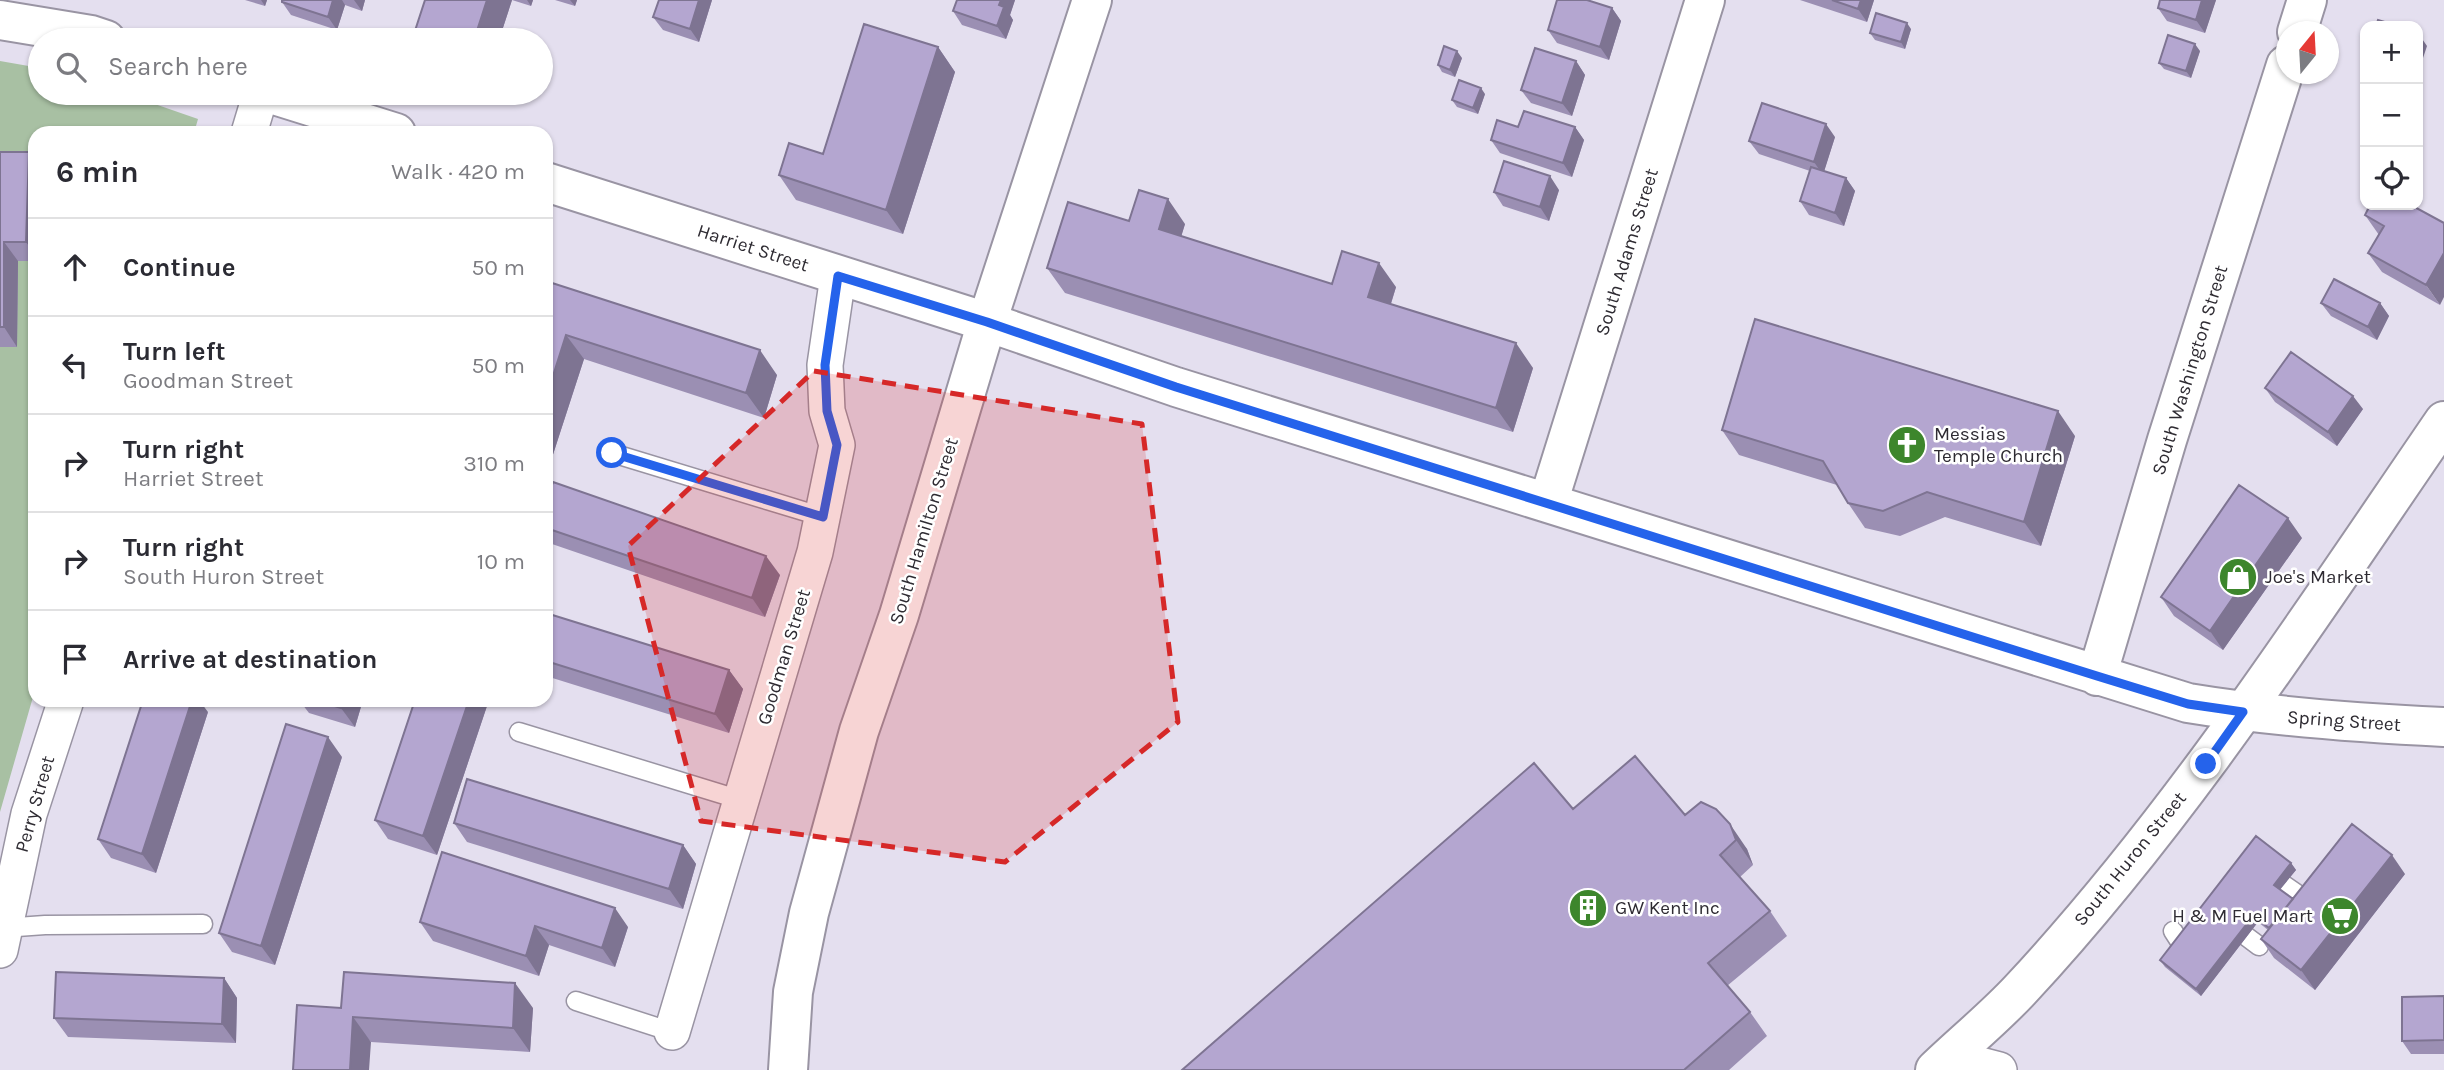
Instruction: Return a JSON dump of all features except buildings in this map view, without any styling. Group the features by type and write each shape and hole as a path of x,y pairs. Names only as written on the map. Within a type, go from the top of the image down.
{"main road":[{"name":"South Hamilton Street","path":"789,1070 793,992 809,914 859,731 899,615 987,322 1091,0"},
{"name":"South Adams Street","path":"1548,503 1706,0"},
{"path":"2300,21 2307,0"},
{"path":"0,20 48,28"},
{"name":"South Washington Street","path":"2097,676 2167,440 2281,84"},
{"path":"306,105 374,126"},
{"name":"Harriet Street","path":"553,184 987,322 1176,387 2097,676 2188,704 2243,712"},
{"name":"South Huron Street","path":"1942,1064 2020,990 2112,883 2243,712 2444,421"},
{"name":"Spring Street","path":"2243,712 2303,719 2444,727"}],"street":[{"path":"251,126 257,105"},
{"name":"Goodman Street","path":"672,1032 815,552 823,517 837,445 827,411 825,365 838,276"},
{"name":"Perry Street","path":"1,939 29,814 64,707"},
{"path":"1942,1064 1999,1070"}],"lane":[{"path":"612,453 823,517"},
{"path":"519,732 741,800"},
{"path":"1,939 45,925 204,925"},
{"path":"576,1001 672,1032"}],"highlighted area":[{"path":"814,371 1142,424 1178,722 1005,862 701,821 628,546"}],"green space":[{"path":"0,61 28,66 28,105 158,105 198,119 196,126 28,126 28,707 30,707 0,812"}],"place":[{"name":"Messias Temple Church","path":"1907,445"},
{"name":"Joe's Market","path":"2238,577"},
{"name":"GW Kent Inc","path":"1588,908"},
{"name":"H & M Fuel Mart","path":"2340,916"}],"route":[{"path":"612,453 823,517 837,445 827,411 825,365 838,276 943,307 1176,387 2097,676 2188,704 2243,712 2206,764"}]}
